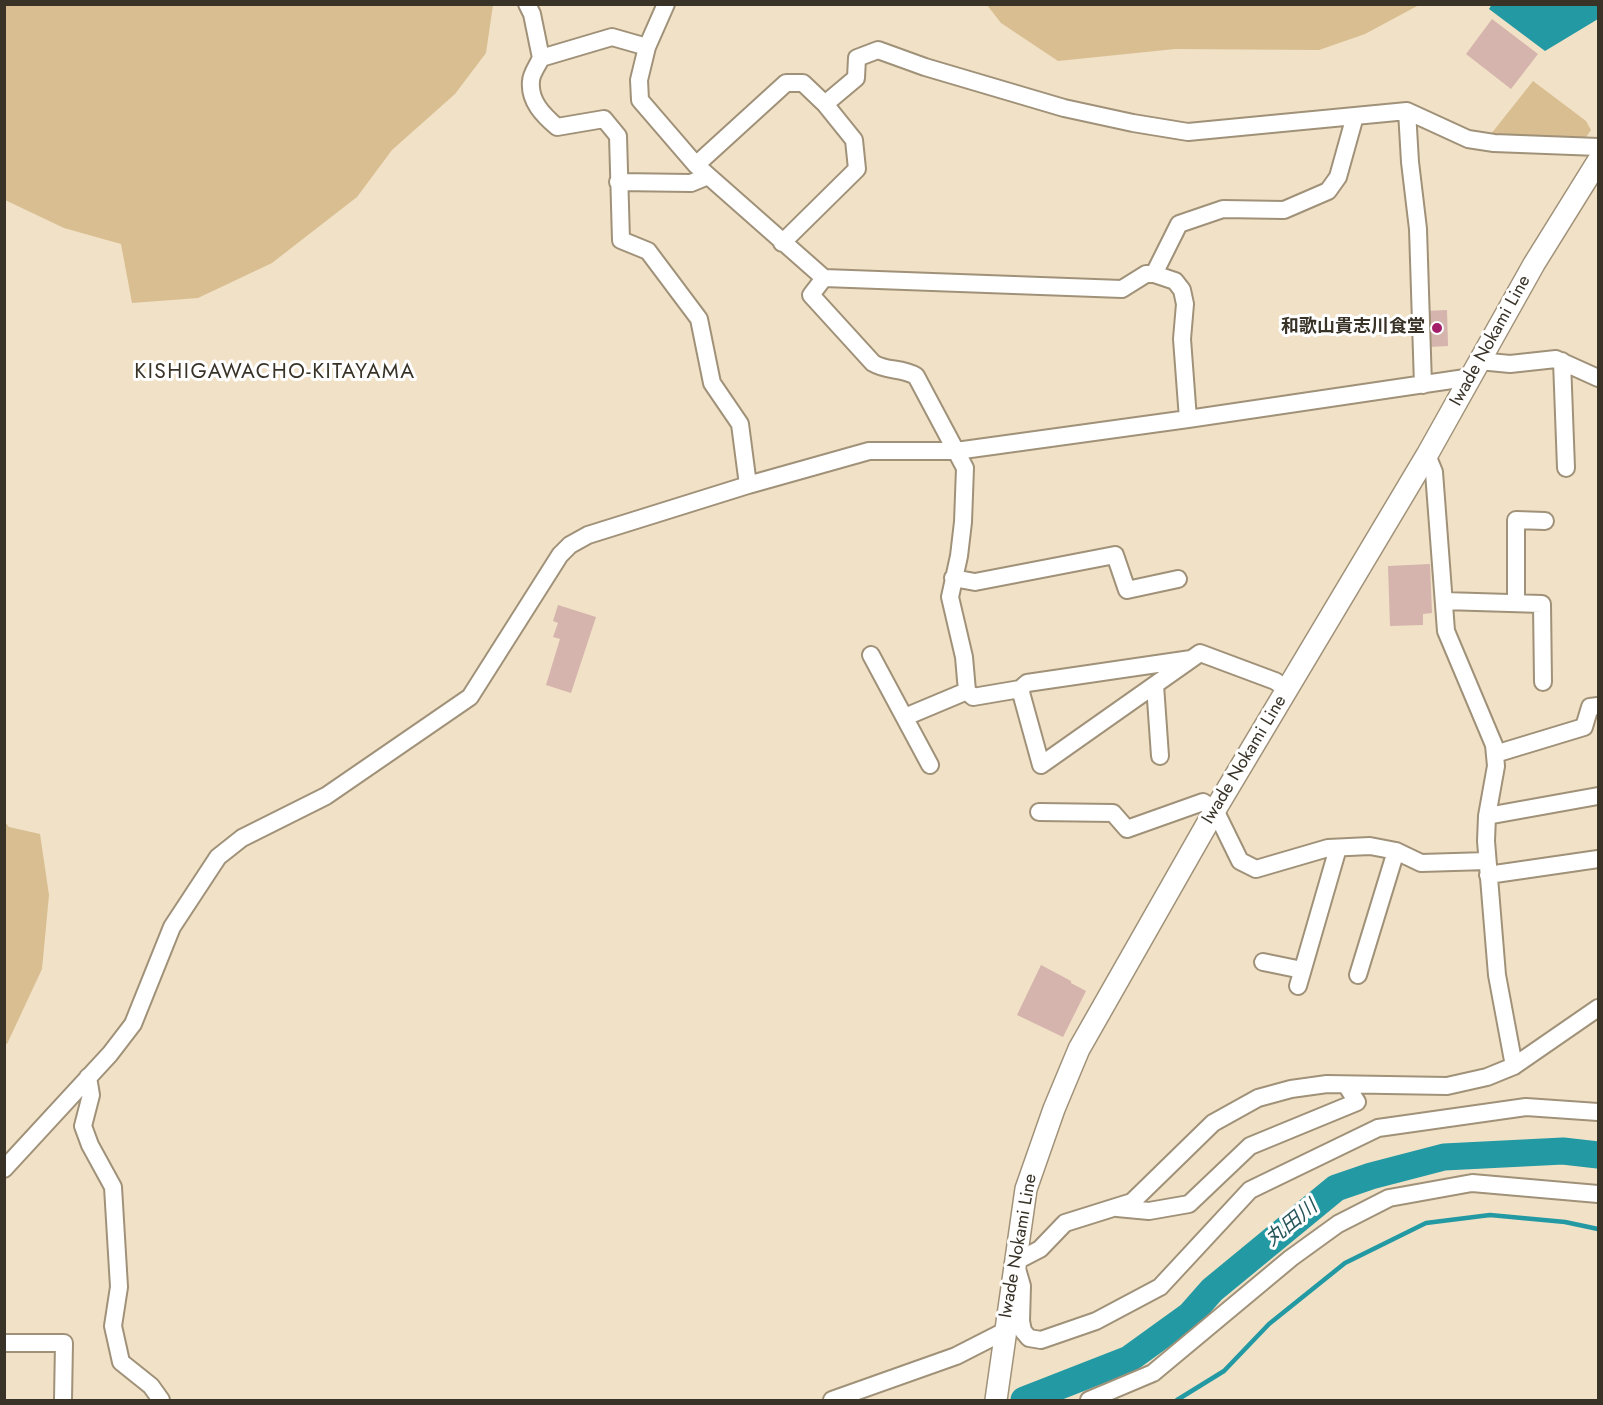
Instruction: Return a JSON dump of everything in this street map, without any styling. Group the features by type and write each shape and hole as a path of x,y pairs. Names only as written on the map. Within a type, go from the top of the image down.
{"main road":[{"name":"Iwade Nokami Line","path":"996,1401 1026,1190 1035,1160 1079,1049 1215,810 1427,455 1534,264 1599,161"}],"street":[{"path":"527,4 541,58 531,79 532,95 540,112 557,127 604,119 618,136 621,240 648,251 699,319 712,383 740,424 748,485"},
{"path":"666,4 647,47 639,80 640,100 702,170 824,278 1122,289 1146,274 1154,274 1174,281 1182,290 1185,304 1182,339 1188,420"},
{"path":"541,58 612,38 647,47"},
{"path":"825,104 856,78 857,58 878,50 925,67 1064,108 1188,132 1407,111 1468,139 1494,143 1599,147"},
{"path":"618,182 691,183 786,83 803,83 825,104 854,140 857,169 782,243"},
{"path":"1407,111 1418,229 1423,385"},
{"path":"1154,274 1179,224 1223,209 1284,210 1328,191 1338,177 1355,116"},
{"path":"824,278 811,295 873,363 883,369 904,370 916,376 965,468 963,522 959,556 950,597 964,657 966,691 973,698 1020,689 1027,683 1191,659"},
{"path":"4,1169 110,1054 133,1024 172,927 218,857 242,838 326,796 470,697 560,555 570,545 588,535 748,485 868,451 956,451 1188,420 1423,385 1476,369 1556,358 1598,380"},
{"path":"1562,361 1566,468"},
{"path":"1427,455 1434,472 1446,631 1494,745 1496,766 1487,816 1486,841 1497,975 1514,1066"},
{"path":"1516,603 1516,520 1545,521"},
{"path":"953,578 975,582 1115,555 1127,590 1178,579"},
{"path":"1444,601 1542,604 1543,682"},
{"path":"1020,689 1041,765 1200,653 1275,681 1287,689"},
{"path":"871,655 930,765"},
{"path":"1155,685 1160,756"},
{"path":"904,717 966,691"},
{"path":"1495,754 1584,727 1590,707 1599,706"},
{"path":"1487,816 1598,797"},
{"path":"1039,812 1113,813 1127,829 1203,802 1215,810 1240,861 1256,869 1328,848 1370,846 1396,851 1421,863 1488,868 1599,859"},
{"path":"1263,962 1300,978 1338,848"},
{"path":"1358,975 1396,851"},
{"path":"1599,1008 1514,1066 1487,1077 1447,1086 1327,1084 1291,1089 1258,1098 1214,1123 1132,1202 1065,1223 1040,1249 1015,1262 1022,1286 1023,1331 1029,1338 1041,1340 1096,1321 1160,1287 1250,1190 1378,1128 1526,1107 1599,1112"},
{"path":"88,1077 91,1095 82,1126 113,1187 119,1287 113,1326 121,1362 151,1386 161,1401"},
{"path":"1113,1208 1149,1211 1189,1204 1250,1146 1357,1101 1346,1085"},
{"path":"1089,1401 1153,1372 1291,1258 1338,1224 1389,1198 1472,1182 1545,1187 1599,1194"},
{"path":"832,1401 1004,1338"},
{"path":"4,1343 64,1343 63,1401"}],"shaded area":[{"path":"4,5 493,5 486,53 455,94 392,150 357,197 272,263 198,298 132,303 121,244 64,228 5,200"},
{"path":"987,5 1419,5 1365,34 1319,50 1175,49 1058,61 1001,23"},
{"path":"1533,81 1586,121 1591,130 1584,140 1491,134"},
{"path":"5,822 9,827 40,834 49,895 42,969 7,1044 4,1043"}],"water":[{"path":"1492,4 1598,5 1598,19 1545,51 1489,9"}],"building":[{"path":"1492,19 1538,54 1511,89 1466,54"},
{"name":"和歌山貴志川食堂","path":"1447,310 1448,346 1428,347 1425,311"},
{"path":"1430,564 1432,613 1423,614 1423,625 1390,626 1388,566"},
{"path":"558,605 596,617 571,693 546,685 560,639 553,637 558,623 553,621"},
{"path":"1041,965 1086,991 1063,1037 1017,1015"}],"waterway":[{"name":"丸田川","path":"1024,1400 1129,1359 1190,1315 1212,1290 1336,1188 1371,1176 1444,1157 1563,1151 1598,1155"},
{"path":"1177,1400 1224,1371 1269,1324 1345,1263 1426,1223 1490,1215 1565,1222 1598,1229"}],"place":[{"name":"和歌山貴志川食堂","path":"1437,328"}],"district":[{"name":"KISHIGAWACHO-KITAYAMA","path":"275,373"}]}
